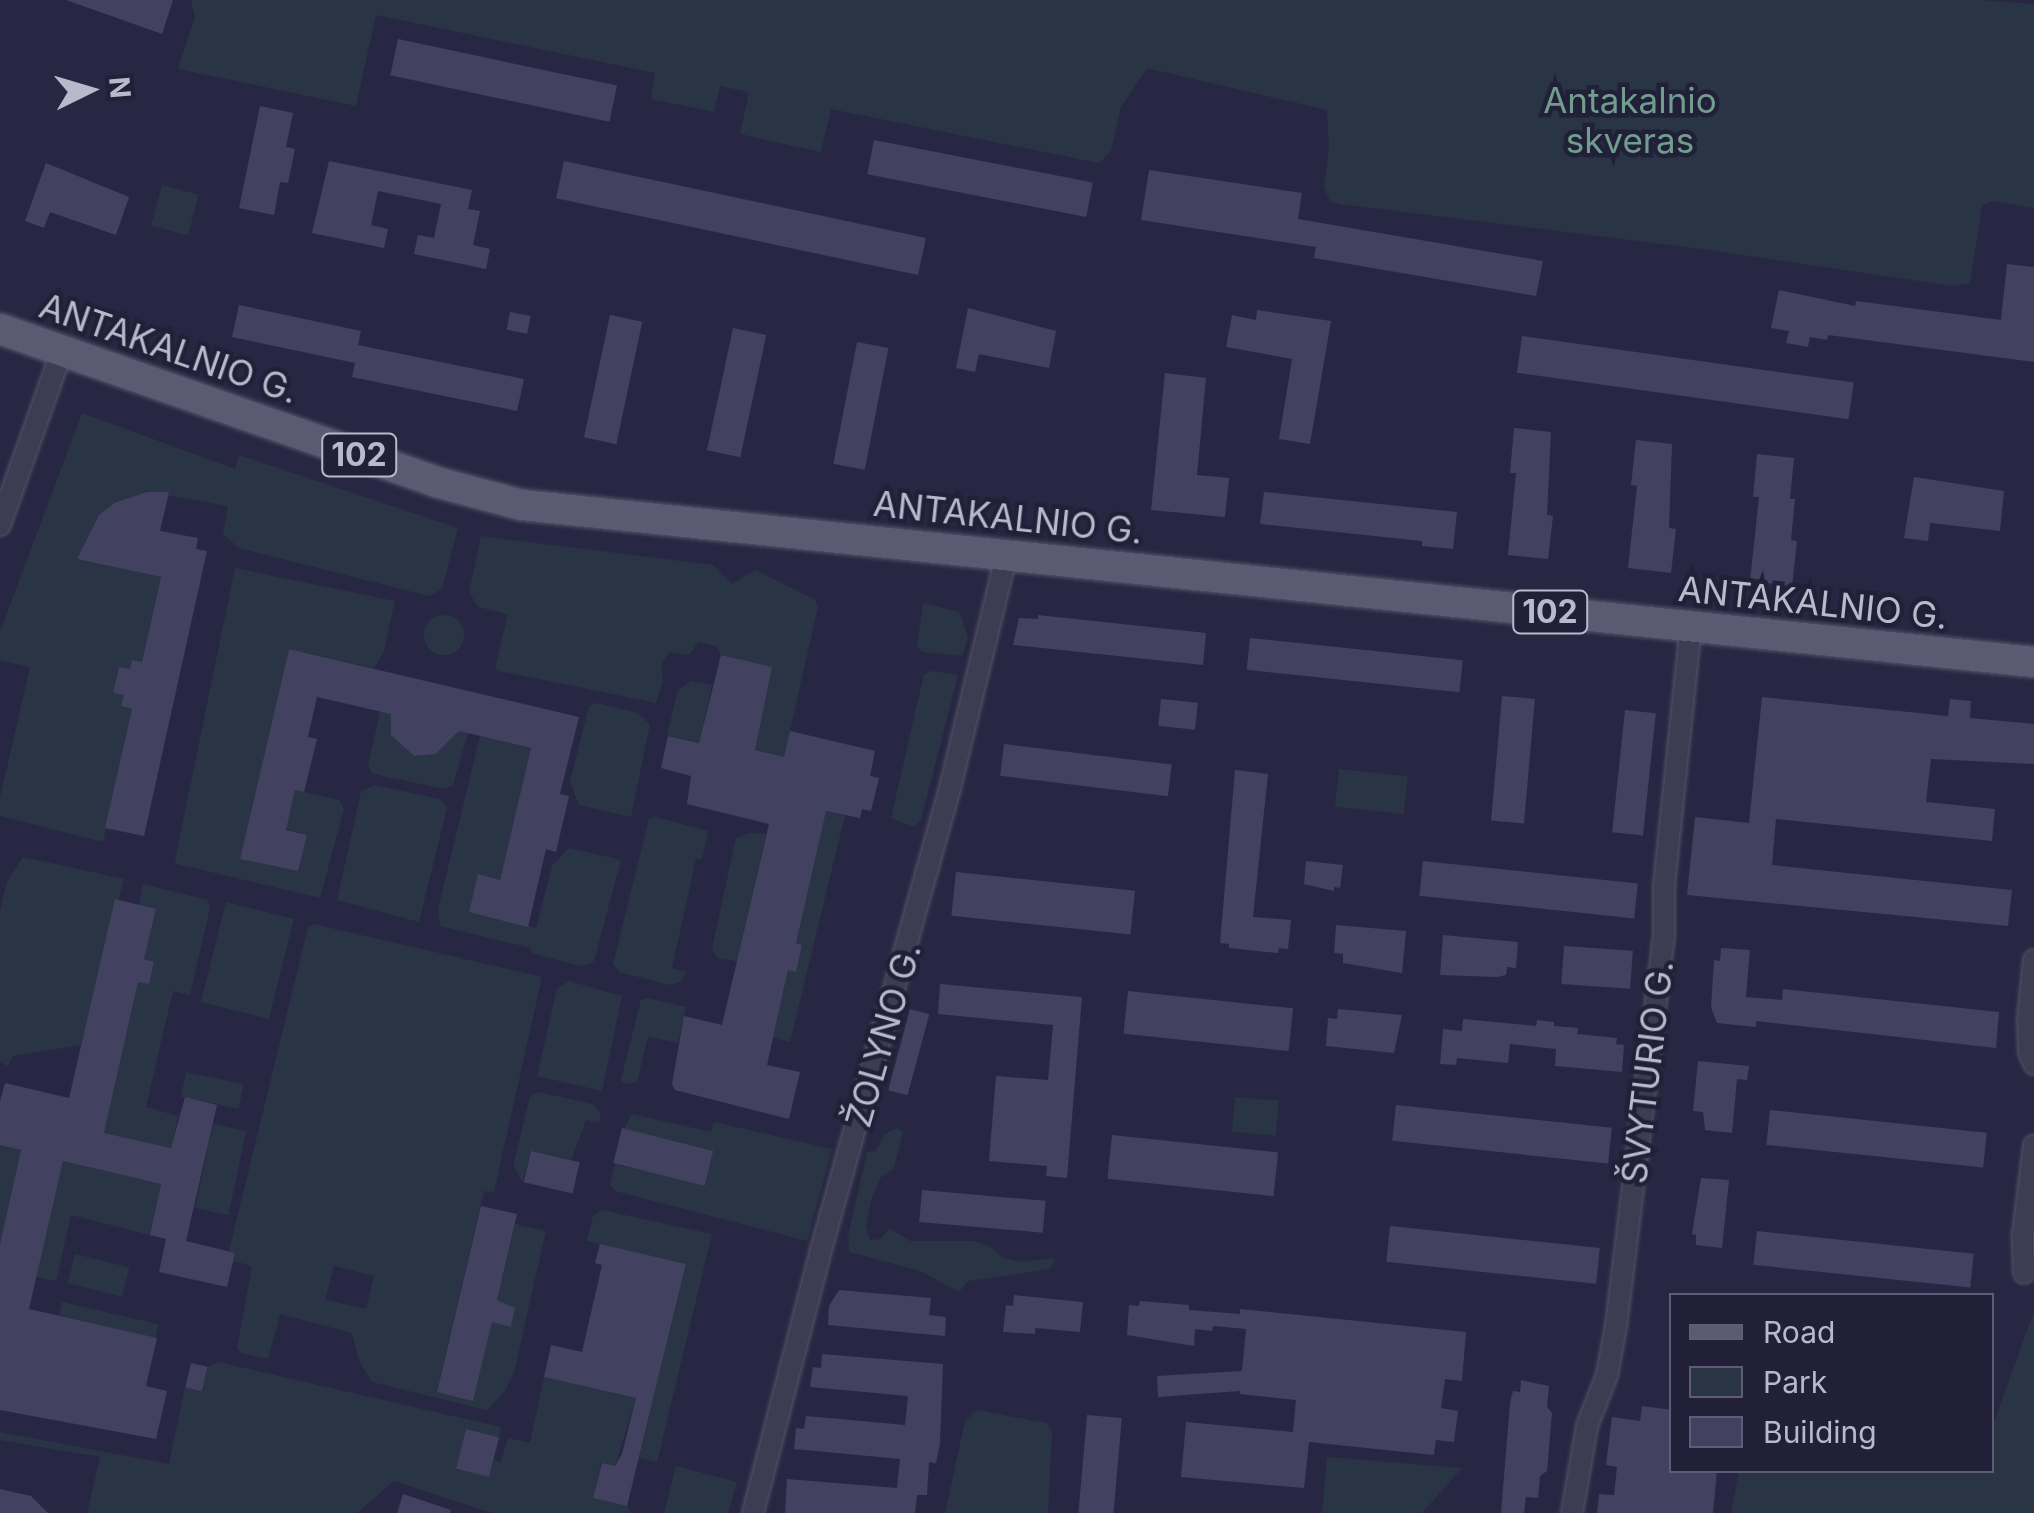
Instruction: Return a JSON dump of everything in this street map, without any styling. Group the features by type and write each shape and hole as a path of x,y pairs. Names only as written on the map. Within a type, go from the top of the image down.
{"main road":[{"name":"ANTAKALNIO G.","path":"0,329 436,482 522,505 2034,662"}],"street":[{"path":"0,525 62,351"},
{"name":"ŽOLYNO G.","path":"753,1513 821,1250 944,814 1006,556"},
{"name":"ŠVYTURIO G.","path":"1572,1513 1587,1426 1607,1376 1616,1326 1664,934 1664,886 1691,626"},
{"path":"2034,960 2028,1020 2034,1064"},
{"path":"2024,1273 2023,1235 2034,1146"}],"green space":[{"name":"Antakalnio skveras","path":"191,0 1979,0 2034,4 2034,208 1991,201 1982,206 1970,283 1953,286 1702,249 1340,204 1330,201 1324,187 1329,148 1327,110 1147,68 1121,107 1111,151 1099,163 831,109 821,152 740,134 749,92 720,86 714,112 651,99 655,73 376,15 356,106 178,69 195,17"},
{"path":"162,185 199,195 188,235 151,226"},
{"path":"82,413 235,469 239,455 458,528 442,589 429,596 239,548 223,534 228,506 147,492 116,502 99,515 77,559 161,577 142,662 132,660 130,669 119,667 114,693 124,695 122,706 132,709 103,842 0,816 0,798 30,667 0,661 0,632"},
{"path":"481,536 713,565 732,584 755,570 815,600 818,607 784,757 755,750 771,667 721,655 716,646 698,642 689,655 669,652 661,665 663,681 656,703 499,671 495,668 508,614 478,607 469,592"},
{"path":"235,568 395,601 384,651 374,668 289,649 240,859 298,871 307,835 286,829 295,790 339,800 344,809 320,898 177,864 175,860"},
{"path":"923,603 960,612 968,638 962,656 923,652 917,647"},
{"path":"444,615 458,621 464,635 458,649 444,655 430,649 424,635 430,621"},
{"path":"932,671 958,675 921,820 914,827 891,818 924,674"},
{"path":"691,681 712,685 699,743 667,735 678,690"},
{"path":"597,703 637,713 650,724 631,817 579,805 570,782 589,706"},
{"path":"380,711 391,714 391,735 414,756 436,754 459,731 468,733 453,785 444,789 373,774 368,766"},
{"path":"480,736 531,748 500,880 478,875 469,912 536,928 552,866 569,848 621,860 594,961 589,964 581,966 531,953 531,948 440,926 438,909"},
{"path":"1339,769 1408,776 1404,814 1335,807"},
{"path":"374,785 440,799 447,808 419,922 337,900 361,792"},
{"path":"822,810 845,815 790,1042 773,1038 788,970 796,971 802,945 796,943"},
{"path":"655,817 708,831 702,859 696,859 672,968 686,972 682,981 670,985 619,972 613,964 649,819"},
{"path":"750,833 766,834 737,961 717,958 712,948 736,838"},
{"path":"23,857 124,879 81,1045 13,1056 8,1066 0,1062 0,911 7,882"},
{"path":"143,884 208,900 210,908 190,995 173,991 146,1107 178,1116 171,1148 104,1133 138,982 154,962 144,959 155,909 139,905"},
{"path":"226,902 294,919 269,1019 201,1002"},
{"path":"314,924 542,977 494,1192 484,1191 437,1391 473,1400 492,1322 511,1326 515,1309 497,1300 515,1224 546,1231 514,1372 505,1391 487,1410 372,1382 359,1361 352,1333 280,1314 268,1359 241,1353 237,1348 252,1266 233,1261 235,1253 229,1251 308,927","holes":["334,1266 374,1276 366,1309 325,1300"]},
{"path":"569,981 622,996 602,1091 537,1076 557,988"},
{"path":"641,1000 686,1007 678,1043 648,1037 637,1082 625,1084 621,1080"},
{"path":"186,1072 244,1084 239,1109 181,1096"},
{"path":"538,1092 593,1104 601,1115 599,1123 586,1120 571,1160 531,1151 523,1182 513,1166 530,1096"},
{"path":"1235,1097 1279,1101 1276,1136 1232,1132"},
{"path":"632,1114 711,1132 714,1122 832,1149 807,1241 615,1191 610,1184 615,1164 704,1184 712,1150 624,1129"},
{"path":"213,1124 246,1131 228,1215 195,1208"},
{"path":"897,1128 903,1132 894,1168 880,1178 871,1201 866,1226 870,1240 881,1239 889,1228 910,1241 973,1241 991,1247 1003,1258 1023,1262 1055,1258 1050,1269 968,1281 959,1292 921,1271 849,1252 848,1236 867,1152 876,1151 885,1134"},
{"path":"0,1145 21,1150 0,1244"},
{"path":"63,1161 161,1184 150,1235 71,1215 56,1281 36,1277"},
{"path":"602,1210 712,1234 657,1462 639,1458 686,1265 587,1241 593,1216"},
{"path":"75,1254 129,1268 122,1297 68,1283"},
{"path":"62,1302 158,1324 155,1338 59,1316"},
{"path":"2034,1311 2034,1513 1731,1513 1739,1473 1994,1473 1994,1422"},
{"path":"218,1362 501,1427 499,1437 466,1429 456,1469 489,1477 494,1460 501,1462 508,1438 530,1443 544,1377 636,1398 615,1466 601,1463 593,1498 627,1506 631,1513 492,1513 394,1481 357,1513 87,1513 100,1457 0,1440 0,1432 169,1464 185,1387 202,1391 208,1367"},
{"path":"977,1410 1046,1423 1052,1431 1048,1513 945,1513 965,1421"},
{"path":"1327,1457 1462,1468 1422,1513 1322,1513"},
{"path":"676,1466 737,1482 728,1513 664,1513"}],"building":[{"path":"66,0 173,0 162,34"},
{"path":"398,39 617,86 609,122 390,75"},
{"path":"260,106 293,113 286,147 295,149 288,183 280,182 274,215 239,208"},
{"path":"874,140 1093,183 1086,217 867,174"},
{"path":"329,161 472,190 468,209 480,211 473,245 490,249 486,269 414,254 418,235 434,238 441,204 378,191 371,225 388,229 384,248 312,233"},
{"path":"564,161 926,238 918,275 556,198"},
{"path":"46,163 129,197 116,235 50,212 44,228 25,221"},
{"path":"1149,170 1302,193 1298,219 1543,261 1536,296 1314,258 1316,247 1141,220"},
{"path":"2007,264 2034,267 2034,362 1828,335 1827,340 1810,337 1808,347 1786,343 1789,331 1771,328 1779,290 1855,306 1856,301 2001,320"},
{"path":"239,305 361,331 358,345 524,379 517,411 352,377 355,363 232,337"},
{"path":"968,308 1056,331 1049,368 979,354 975,372 956,368"},
{"path":"1257,310 1331,321 1310,444 1279,439 1292,359 1226,347 1232,315 1256,320"},
{"path":"510,312 531,316 527,334 507,330"},
{"path":"610,315 642,322 616,444 584,437"},
{"path":"733,328 766,335 740,457 707,450"},
{"path":"1522,336 1854,383 1849,419 1517,373"},
{"path":"857,342 888,348 865,470 833,464"},
{"path":"1165,373 1206,378 1197,475 1229,478 1225,517 1151,510"},
{"path":"1514,428 1551,432 1547,515 1553,516 1548,559 1508,555 1516,473 1510,473"},
{"path":"1636,440 1672,444 1669,528 1676,529 1671,573 1628,568 1637,486 1631,485"},
{"path":"1757,454 1794,458 1791,540 1797,541 1792,586 1750,581 1759,497 1753,497"},
{"path":"1914,477 2004,491 2000,531 1930,523 1928,541 1904,538"},
{"path":"147,492 169,492 160,531 198,538 196,549 207,551 144,836 105,828 132,709 121,706 124,695 113,693 119,667 130,669 132,660 142,662 161,577 77,559 99,515 116,502"},
{"path":"1264,492 1457,512 1453,549 1422,546 1422,541 1260,524"},
{"path":"1038,615 1206,633 1203,665 1013,645 1019,618 1038,619"},
{"path":"1250,638 1463,660 1459,692 1247,670"},
{"path":"289,649 579,717 560,794 569,796 556,852 546,849 528,927 469,912 478,874 500,880 531,748 459,731 436,754 414,756 391,735 391,714 317,697 308,737 317,739 304,792 295,790 286,830 307,835 298,871 240,859"},
{"path":"721,655 772,667 755,750 784,757 790,731 875,751 870,776 879,778 871,811 862,809 860,818 826,811 796,943 802,945 796,972 788,970 767,1065 800,1072 789,1119 675,1090 672,1084 684,1016 722,1025 769,824 687,804 691,776 661,768 668,736 699,743"},
{"path":"1502,696 1535,699 1524,823 1491,821"},
{"path":"1762,697 1948,716 1950,699 1971,701 1970,718 2034,724 2034,764 1931,759 1926,802 1995,809 1992,841 1776,819 1772,865 2012,890 2008,926 1687,895 1695,817 1749,823"},
{"path":"1161,699 1198,703 1195,730 1158,726"},
{"path":"1625,710 1656,713 1643,836 1612,832"},
{"path":"1004,744 1172,765 1168,796 1000,776"},
{"path":"1235,770 1268,774 1253,917 1291,920 1288,949 1279,948 1278,953 1229,948 1229,944 1220,943"},
{"path":"1306,861 1343,865 1340,888 1334,887 1334,891 1304,884"},
{"path":"1423,861 1638,884 1634,918 1419,896"},
{"path":"956,872 1135,891 1130,935 951,916"},
{"path":"115,899 156,909 144,959 154,962 149,984 138,982 104,1133 171,1148 185,1097 217,1105 186,1241 235,1253 227,1287 159,1272 166,1239 150,1235 161,1184 63,1161 29,1309 157,1338 146,1386 167,1391 156,1439 0,1410 0,1244 21,1150 0,1145 0,1101 5,1083 69,1098"},
{"path":"1336,925 1406,931 1402,973 1343,963 1343,954 1334,953"},
{"path":"1443,935 1518,942 1516,968 1507,967 1506,975 1497,977 1440,975"},
{"path":"1564,946 1633,951 1630,989 1561,984"},
{"path":"1721,948 1750,950 1746,997 1782,1000 1783,989 1999,1012 1996,1048 1756,1021 1756,1027 1717,1023 1711,1007 1714,960 1720,961"},
{"path":"940,984 1082,997 1067,1178 1046,1176 1047,1166 989,1161 996,1076 1048,1080 1053,1025 938,1014"},
{"path":"1128,991 1293,1008 1289,1051 1124,1034"},
{"path":"910,1009 929,1014 908,1095 888,1090"},
{"path":"1338,1009 1402,1015 1394,1053 1326,1046 1328,1018 1337,1019"},
{"path":"1463,1019 1536,1026 1537,1020 1554,1022 1554,1026 1578,1028 1577,1034 1617,1038 1616,1044 1624,1045 1622,1072 1555,1066 1556,1049 1510,1044 1508,1063 1457,1058 1456,1065 1440,1064 1443,1029 1462,1031"},
{"path":"1698,1061 1749,1066 1747,1080 1737,1079 1732,1133 1705,1130 1703,1112 1693,1111"},
{"path":"1396,1105 1612,1128 1608,1163 1392,1141"},
{"path":"1770,1110 1987,1133 1983,1168 1766,1145"},
{"path":"622,1128 713,1151 704,1186 613,1163"},
{"path":"1112,1135 1278,1152 1273,1196 1107,1179"},
{"path":"531,1151 580,1162 573,1193 524,1182"},
{"path":"1701,1178 1729,1180 1722,1248 1696,1245 1696,1235 1692,1234"},
{"path":"922,1190 1046,1201 1043,1233 919,1222"},
{"path":"481,1206 517,1214 497,1300 515,1308 511,1327 492,1322 473,1401 437,1392"},
{"path":"1390,1226 1600,1248 1596,1284 1386,1262"},
{"path":"1757,1231 1974,1254 1970,1288 1753,1265"},
{"path":"600,1244 686,1264 627,1506 593,1498 602,1463 615,1466 622,1454 636,1398 544,1377 551,1345 582,1352 602,1265 595,1263"},
{"path":"839,1290 931,1298 929,1315 946,1317 945,1336 828,1325 829,1306"},
{"path":"1014,1295 1083,1302 1080,1332 1035,1328 1035,1334 1003,1332 1006,1305 1013,1306"},
{"path":"1140,1301 1189,1305 1189,1310 1240,1314 1240,1309 1466,1332 1462,1381 1445,1379 1441,1408 1458,1411 1454,1442 1436,1440 1434,1455 1309,1442 1304,1488 1181,1477 1186,1422 1293,1432 1296,1400 1240,1391 1158,1397 1157,1376 1242,1371 1246,1329 1195,1329 1194,1346 1127,1335 1129,1305 1139,1306"},
{"path":"822,1354 943,1364 940,1443 936,1463 929,1462 927,1495 917,1495 915,1513 785,1513 787,1479 897,1488 900,1459 794,1449 796,1428 804,1429 806,1416 905,1425 908,1396 810,1387 813,1367 821,1368"},
{"path":"191,1363 208,1367 202,1391 185,1387"},
{"path":"1521,1380 1549,1386 1547,1407 1552,1413 1547,1471 1540,1476 1538,1498 1526,1497 1524,1513 1501,1513 1510,1403 1513,1391 1520,1392"},
{"path":"1642,1406 1669,1410 1669,1473 1717,1473 1713,1513 1597,1513 1599,1494 1614,1495 1617,1467 1606,1465 1612,1417 1640,1421"},
{"path":"1087,1415 1122,1418 1114,1513 1078,1513"},
{"path":"466,1429 499,1437 489,1477 456,1469"},
{"path":"0,1489 31,1496 48,1513 0,1513"},
{"path":"403,1494 451,1510 450,1513 397,1513"}]}
